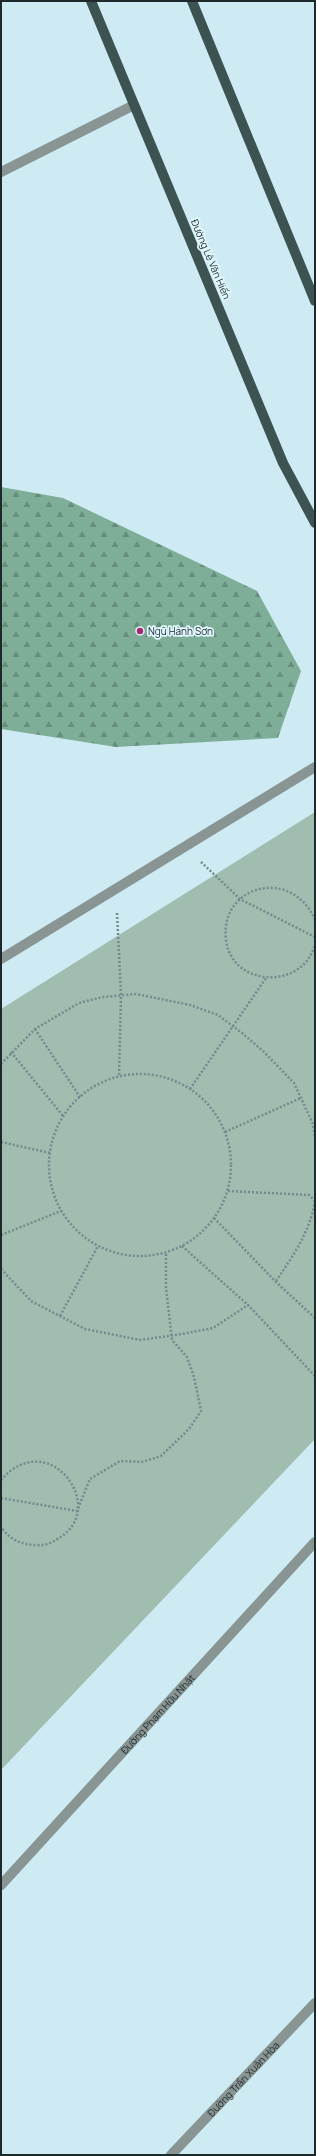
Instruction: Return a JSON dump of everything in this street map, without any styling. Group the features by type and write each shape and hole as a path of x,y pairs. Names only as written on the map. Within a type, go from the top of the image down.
{"main road":[{"name":"Đường Lê Văn Hiến","path":"91,1 283,463 315,523"},
{"path":"192,1 315,301"}],"street":[{"path":"1,172 134,105"},
{"path":"1,959 315,767"},
{"name":"Đường Phạm Hữu Nhật","path":"1,1885 315,1542"},
{"name":"Đường Trần Xuân Hòa","path":"171,2155 315,2003"}],"path":[{"path":"184,846 240,899 315,938"},
{"path":"315,920 310,908 299,896 285,889 269,887 254,890 240,899 231,911 226,925 226,940 230,954 239,966 251,974 266,978 280,977 293,973 305,964 313,952 315,944"},
{"path":"116,889 121,995 119,1077"},
{"path":"190,1089 266,978"},
{"path":"1,1064 35,1029 79,1003 103,997 136,994 190,1005 218,1015 233,1026 264,1052 294,1083 313,1124 315,1137"},
{"path":"35,1029 80,1097"},
{"path":"11,1052 63,1116"},
{"path":"144,1074 168,1078 190,1089 211,1108 225,1132 232,1161 228,1191 214,1218 200,1234 182,1246 166,1252 143,1256 120,1254 98,1246 76,1231 61,1211 50,1183 50,1154 54,1134 63,1116 80,1097 98,1084 119,1077 144,1074"},
{"path":"225,1132 301,1098"},
{"path":"1,1142 50,1154"},
{"path":"228,1191 309,1195 315,1201 312,1219 302,1242 276,1282"},
{"path":"1,1235 61,1211"},
{"path":"214,1218 276,1282 315,1318"},
{"path":"60,1316 98,1246"},
{"path":"182,1246 248,1305 315,1376"},
{"path":"1,1527 15,1541 28,1545 41,1545 54,1542 65,1534 73,1524 90,1479 120,1461 142,1462 161,1456 189,1429 201,1411 194,1377 187,1357 172,1340 166,1288 166,1252"},
{"path":"1,1269 31,1302 85,1329 140,1340 214,1328 248,1305"},
{"path":"1,1480 8,1471 21,1464 36,1462 50,1464 63,1472 72,1483 77,1496 77,1511"},
{"path":"1,1498 77,1511"}],"green space":[{"name":"Ngũ Hành Sơn","path":"1,487 63,498 257,591 301,671 278,738 116,747 1,729"},
{"path":"315,812 315,1439 1,1770 1,1009"}],"place":[{"name":"Ngũ Hành Sơn","path":"140,631"}]}
